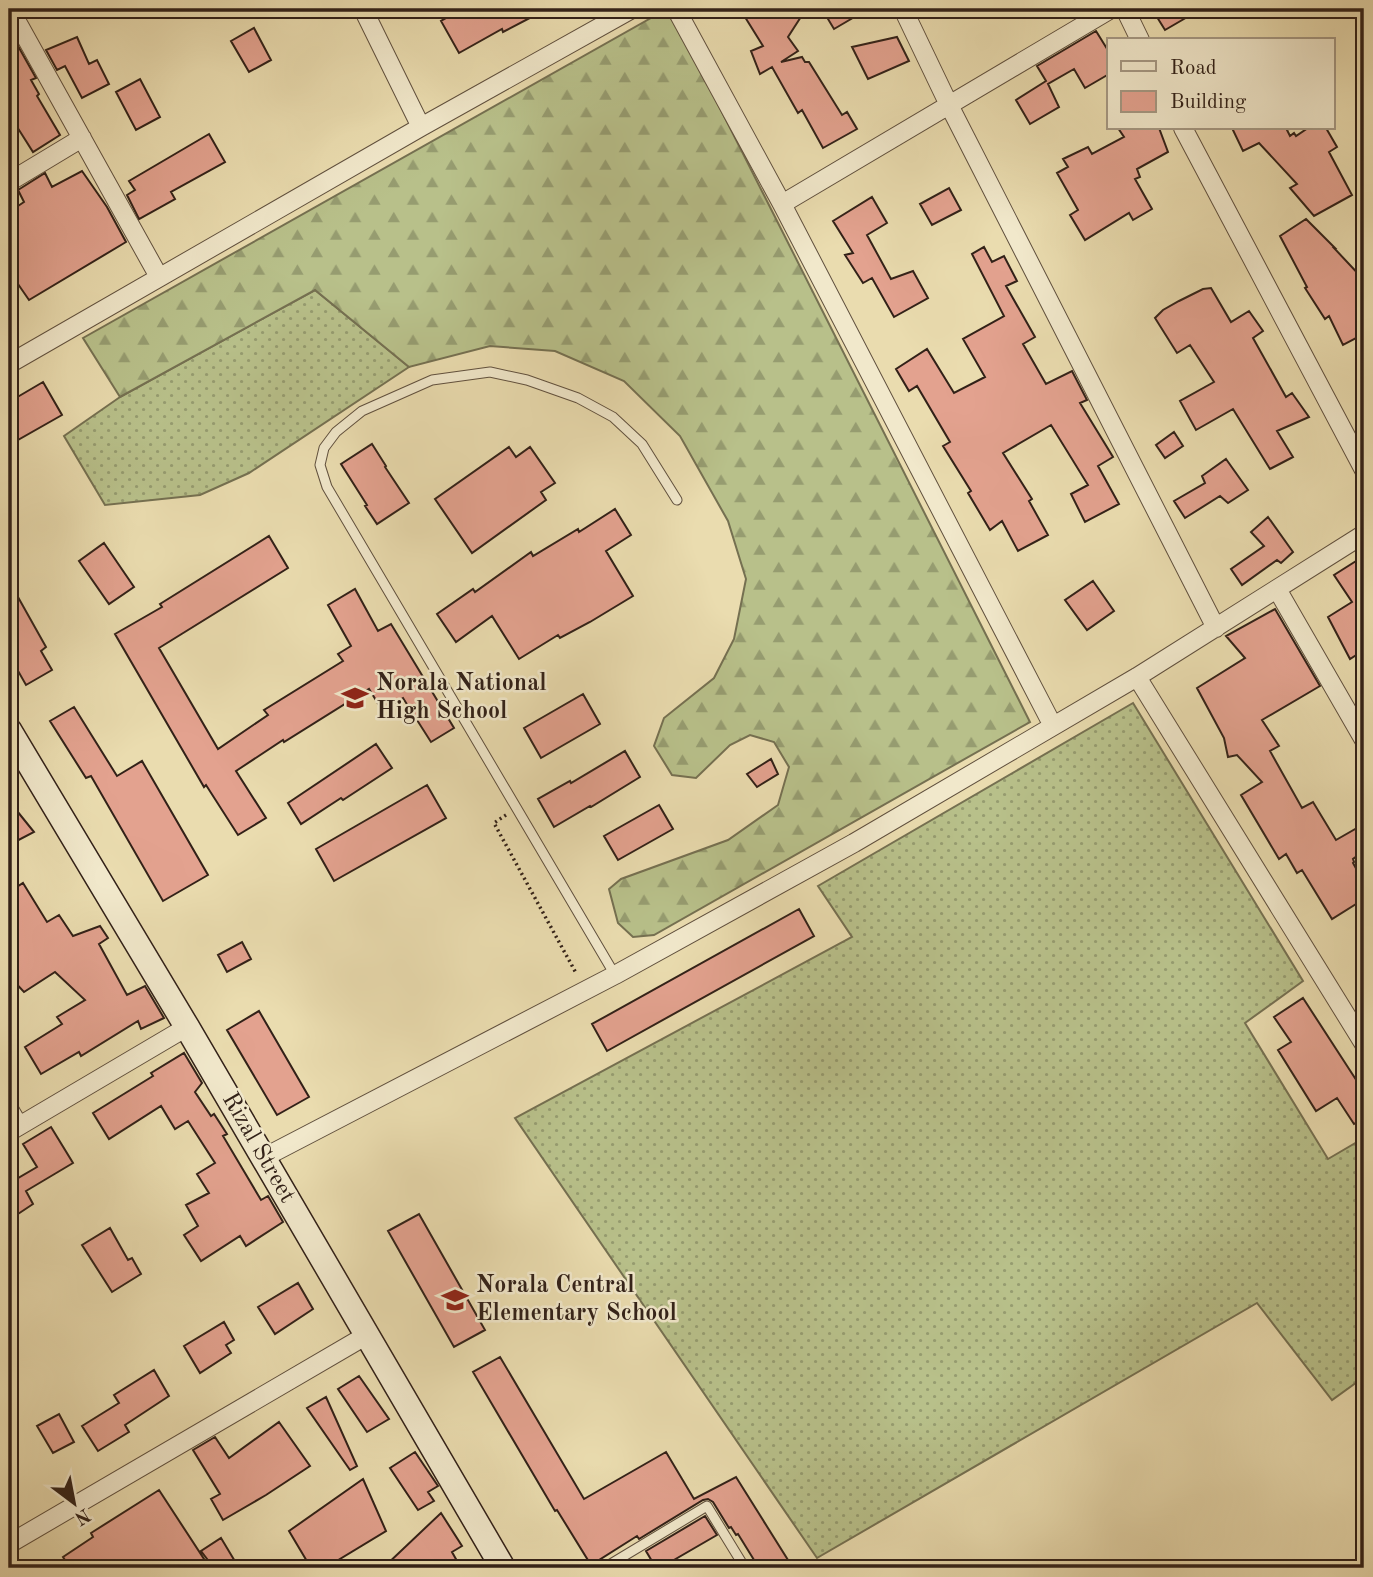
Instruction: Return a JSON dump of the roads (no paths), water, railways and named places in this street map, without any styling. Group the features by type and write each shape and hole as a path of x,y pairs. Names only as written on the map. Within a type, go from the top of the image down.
{"main road":[{"name":"Rizal Street","path":"9,730 187,1027 503,1568"}],"street":[{"path":"10,9 159,277"},
{"path":"363,9 421,127"},
{"path":"9,365 421,127 632,9"},
{"path":"676,9 782,204 1053,726"},
{"path":"903,9 949,105 1216,628"},
{"path":"782,204 1111,9"},
{"path":"1125,9 1139,38"},
{"path":"1184,130 1364,470"},
{"path":"9,182 82,138"},
{"path":"263,1158 586,991 854,843 1137,677 1364,534"},
{"path":"1277,589 1364,740"},
{"path":"1137,677 1364,1044"},
{"path":"9,1109 14,1129 187,1027"},
{"path":"9,1544 367,1335"}],"lane":[{"path":"615,975 327,487 320,465 324,448 336,432 362,411 432,380 491,372 527,380 578,398 613,417 642,444 677,500"},
{"path":"611,1568 609,1565 707,1507 745,1568"}],"place":[{"name":"Norala National High School","path":"355,698"},
{"name":"Norala Central Elementary School","path":"455,1300"}]}
